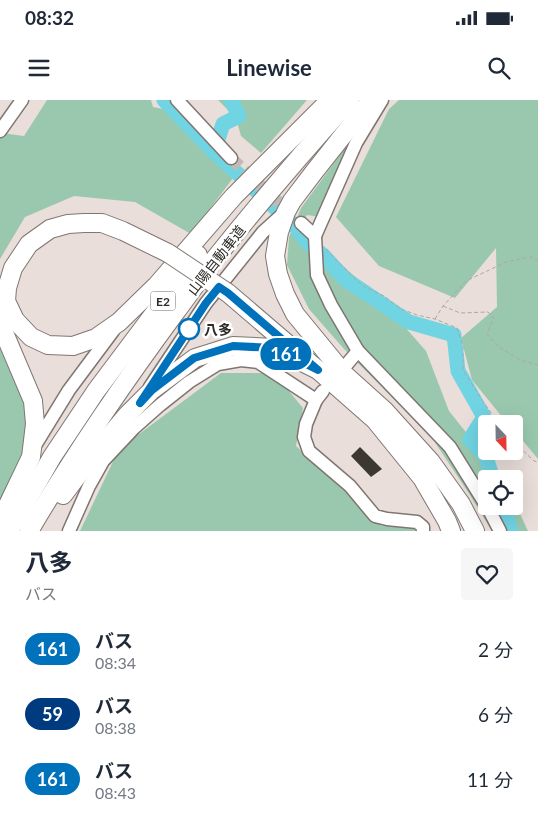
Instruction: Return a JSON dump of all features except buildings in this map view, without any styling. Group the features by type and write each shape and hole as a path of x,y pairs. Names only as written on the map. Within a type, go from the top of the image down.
{"highway":[{"path":"172,250 102,223 84,222 50,229 29,244 13,268 7,288 6,302 15,320 31,337 48,345 73,346 96,338 119,322 157,285 234,196 330,100"},
{"name":"山陽自動車道","path":"20,524 52,457 90,400 200,252 330,100"},
{"name":"山陽自動車道","path":"20,524 67,468 110,403 202,277 290,169 350,100"},
{"path":"371,100 314,172 286,212 279,232 276,256 278,274 295,314 431,462 461,504 475,531"},
{"path":"0,282 10,253 37,226 49,220 70,214 90,213 120,218 149,232 172,250 346,369"},
{"path":"230,288 375,420 422,478 447,521 450,531"},
{"path":"0,317 5,335 33,401 35,424 33,449 20,524"},
{"path":"20,524 68,487 128,415 152,390 194,358 233,346 274,348 318,370"},
{"path":"400,451 436,524 437,531"},
{"path":"431,462 459,531"}],"street":[{"path":"0,131 22,100"},
{"path":"177,100 231,158"},
{"path":"382,100 356,143 315,236 317,275 331,305 358,351 450,447 478,492"},
{"path":"140,403 206,303 263,232 286,212"},
{"path":"301,223 315,236"},
{"path":"33,449 69,390 119,322"},
{"path":"346,369 358,351"},
{"path":"69,531 88,486 103,461 134,428 189,382 218,364 242,360 258,362 319,396 306,424 304,437 309,450 350,486 375,516 417,522 423,527 423,531"},
{"path":"492,515 500,531"}],"path":[{"path":"315,236 363,286 384,296 400,309 458,328 463,347 463,370 493,415"},
{"path":"435,319 443,306 466,281 506,262 530,257 538,261"},
{"path":"443,306 460,313 488,312 494,318 486,334 499,347 520,360 538,365"},
{"path":"523,451 534,461 538,462"}],"green space":[{"path":"47,100 151,100 153,107 169,110 233,178 191,234 135,202 74,196 25,217 0,259 0,139 2,133 24,136"},
{"path":"218,100 307,100 261,153 241,136 236,118"},
{"path":"399,100 538,100 538,459 523,441 523,415 501,415 472,380 461,338 497,307 496,248 455,298 379,266 336,217 389,109"},
{"path":"359,129 321,217 307,215 296,236 321,263 332,256 382,301 426,351 449,411 478,447 478,460 487,460 494,470 478,470 478,508 430,435 344,349 309,309 287,265 289,237 301,208"},
{"path":"0,332 30,405 23,453 0,502"},
{"path":"221,373 274,373 303,408 296,446 382,526 417,527 419,531 80,531 119,449"},
{"path":"482,515 521,515 528,531 492,531"}],"waterway":[{"path":"164,100 214,152 295,226 307,242 324,256 345,279 409,322 454,335 458,371 484,417 470,439 486,457 490,470"},
{"path":"214,152 223,124 239,116 231,100"},
{"path":"506,515 511,531"}],"tunnel":[{"path":"231,158 301,223"}],"bus line":[{"name":"161","path":"219,287 318,370 274,348 233,346 194,358 152,390 140,403 206,303 219,287"}],"place":[{"name":"八多","path":"189,329"}]}
